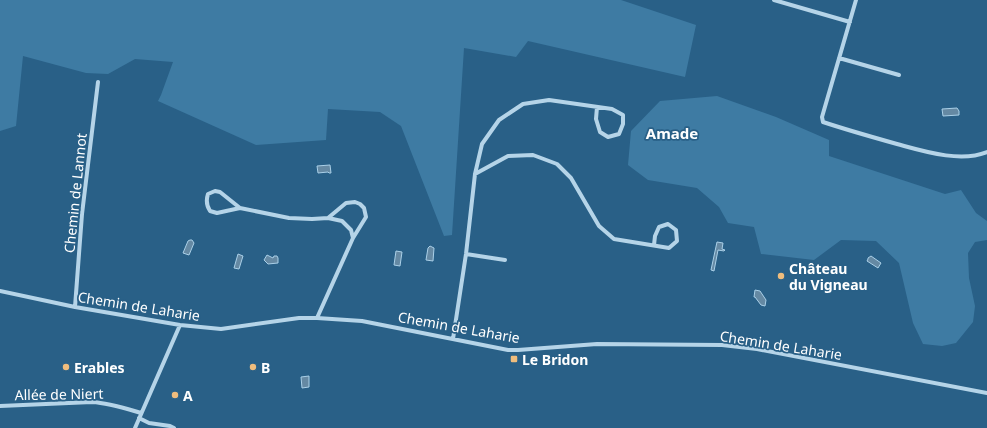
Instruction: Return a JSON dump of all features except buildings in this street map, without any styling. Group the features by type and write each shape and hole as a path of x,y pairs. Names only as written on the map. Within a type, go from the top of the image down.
{"street":[{"path":"774,0 850,22"},
{"path":"856,0 822,117 823,122 862,135 918,150 947,155 966,156 987,152"},
{"path":"840,58 899,75"},
{"name":"Chemin de Lannot","path":"75,307 82,214 98,82"},
{"path":"454,339 475,174 482,144 499,120 523,104 549,100 612,109 623,115 623,124 619,134 608,137 600,132 596,119 597,107"},
{"path":"475,174 508,156 533,154 557,164 571,178 599,226 614,239 669,248 677,241 676,230 668,224 659,227 655,236 654,245"},
{"path":"240,208 220,192 215,191 208,194 207,206 210,211 217,213 240,208 289,218 328,218 342,221 351,230 354,238"},
{"path":"318,318 354,238 366,216 364,208 355,202 346,203 328,218"},
{"path":"466,254 505,260"},
{"name":"Chemin de Laharie","path":"0,291 75,307 221,329 299,318 318,318 362,321 508,350 597,344 722,345 757,349 987,394"},
{"path":"135,428 180,324"},
{"name":"Allée de Niert","path":"0,406 92,402 114,405 141,413"},
{"path":"139,418 149,423 174,428"}],"shaded area":[{"path":"0,0 621,0 696,25 685,77 528,41 516,57 464,48 452,235 444,236 401,126 380,112 328,109 326,140 256,145 158,101 173,62 135,59 108,74 86,73 23,56 16,126 0,131"},
{"path":"717,96 776,117 829,140 829,156 945,194 961,190 976,213 987,221 987,240 975,242 968,253 969,278 975,306 973,322 956,343 942,346 923,344 913,323 899,263 876,241 841,240 814,260 761,254 754,227 728,223 719,207 697,188 648,180 628,165 631,131 660,101"},
{"path":"957,108 959,115 943,116 942,109"},
{"path":"330,165 331,173 318,173 317,166"},
{"path":"190,240 194,243 189,255 183,253 188,241"},
{"path":"717,242 723,243 722,249 725,250 718,250 714,271 711,270"},
{"path":"430,246 434,248 433,261 426,260 428,248"},
{"path":"396,251 402,252 400,266 394,265"},
{"path":"238,254 243,256 239,269 234,268"},
{"path":"267,255 273,258 274,256 277,256 278,263 268,264 264,260"},
{"path":"871,256 881,263 878,268 867,261"},
{"path":"755,290 760,291 766,300 765,306 761,305 754,297"},
{"path":"309,376 309,387 302,388 301,377"}],"place":[{"name":"Château du Vigneau","path":"781,276"},
{"name":"Le Bridon","path":"514,359"},
{"name":"Erables","path":"66,367"},
{"name":"B","path":"253,367"},
{"name":"A","path":"175,395"}],"district":[{"name":"Amade","path":"672,133"}]}
